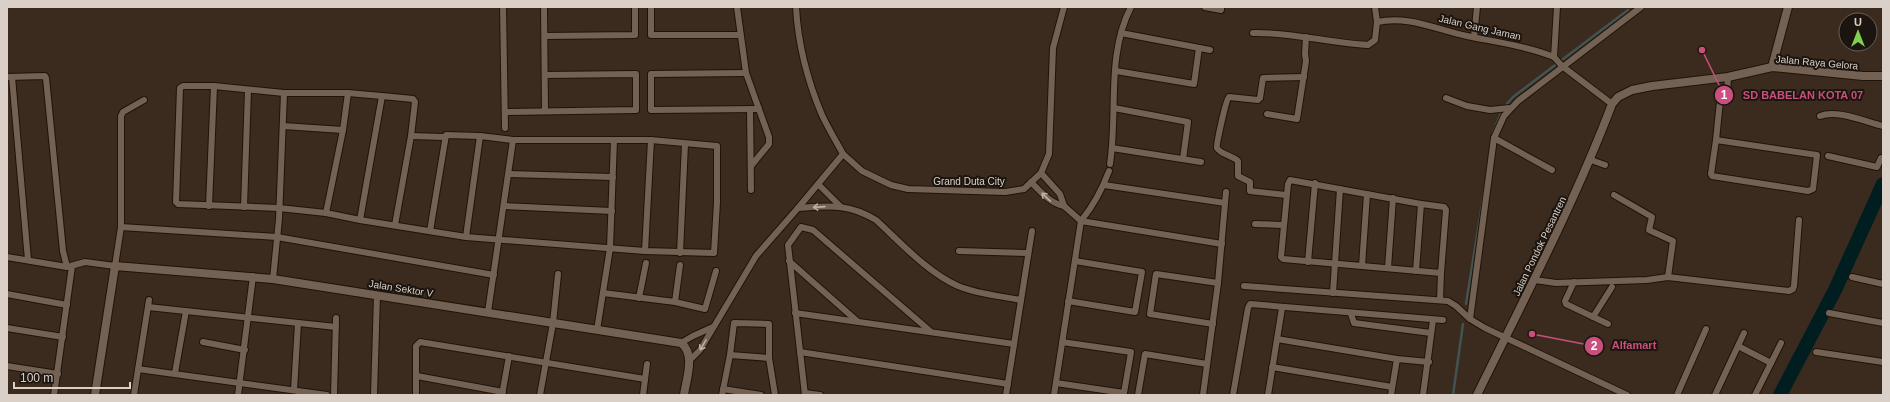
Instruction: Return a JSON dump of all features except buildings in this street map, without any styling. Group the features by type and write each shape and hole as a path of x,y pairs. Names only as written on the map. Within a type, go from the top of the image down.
{"street":[{"path":"503,7 505,128"},
{"path":"544,7 546,111"},
{"path":"545,36 635,35 635,7"},
{"path":"651,7 651,35 740,35"},
{"path":"737,7 746,73 769,137 770,144 751,166"},
{"name":"Grand Duta City","path":"796,7 797,25 807,69 822,115 843,154 862,171 891,185 908,189 1005,192 1024,189 1041,173 1049,154 1053,48 1064,7"},
{"path":"1110,164 1116,52 1121,33 1131,7"},
{"path":"1205,7 1221,10 1222,7"},
{"path":"1253,33 1272,33 1306,37 1335,43 1370,45 1375,40 1377,22 1375,7"},
{"path":"1474,37 1477,7"},
{"path":"1557,7 1558,62"},
{"path":"1772,68 1788,7"},
{"path":"1470,319 1494,138 1498,128 1510,108 1533,88 1558,62 1636,8"},
{"name":"Jalan Gang Jaman","path":"1377,22 1401,20 1528,48 1558,62 1612,104"},
{"path":"1121,33 1210,50"},
{"path":"1267,114 1297,119 1306,62 1306,37"},
{"path":"1116,71 1194,84 1200,48"},
{"name":"Jalan Raya Gelora","path":"1612,104 1618,97 1632,90 1728,78 1772,68 1863,76 1883,76"},
{"path":"746,73 651,74 651,110 759,109"},
{"path":"505,112 636,110 636,74 545,75"},
{"path":"28,260 9,77 45,76 62,251 70,266 67,305 54,395"},
{"path":"1286,195 1250,191 1250,182 1238,176 1238,161 1220,151 1217,148 1216,142 1221,130 1225,103 1229,97 1258,100 1260,98 1263,78 1304,77"},
{"path":"1716,140 1818,156 1813,189 1808,191 1712,176 1711,174 1720,101 1727,94 1728,78"},
{"path":"395,225 411,136 414,100 348,93 284,93 214,86 184,86 179,90 176,202 178,204 326,213 360,220 466,237 498,245 610,248 680,253 714,253 717,202 717,146 651,140 513,140 449,134 444,137 411,136"},
{"path":"209,206 214,86"},
{"path":"244,207 248,90"},
{"path":"273,279 279,218 284,93"},
{"path":"326,213 343,130 348,93"},
{"path":"360,220 382,96"},
{"path":"1446,98 1468,106 1490,110 1510,108"},
{"path":"95,395 121,227 121,114 144,100"},
{"name":"Jalan Pondok Pesantren","path":"1477,395 1504,338 1535,280 1591,160 1612,104"},
{"path":"1114,108 1188,122 1183,159"},
{"path":"750,109 751,190"},
{"path":"1820,116 1826,113 1836,114 1883,126"},
{"path":"283,126 343,130"},
{"path":"466,237 480,136"},
{"path":"430,231 444,137"},
{"path":"1494,138 1552,170"},
{"path":"488,312 513,140"},
{"path":"597,330 610,248 614,140"},
{"path":"645,251 651,140"},
{"path":"680,253 685,144"},
{"path":"1112,148 1201,162"},
{"path":"689,361 700,350 756,256 843,154"},
{"path":"1828,156 1877,167 1881,158 1883,159"},
{"path":"1591,160 1605,165"},
{"path":"1054,395 1081,222 1092,207 1104,185 1109,171"},
{"path":"1041,173 1060,194 1064,206 1081,222 1222,244"},
{"path":"509,174 613,177"},
{"path":"1440,300 1444,206 1421,204 1290,180 1288,182 1283,225 1282,258 1308,262 1441,273"},
{"path":"1031,182 1055,204 1064,206"},
{"path":"818,184 840,206"},
{"path":"1308,262 1315,184"},
{"path":"1104,185 1225,203"},
{"path":"1333,293 1340,189"},
{"path":"1203,395 1218,283 1226,192"},
{"path":"1362,266 1367,194"},
{"path":"1614,195 1652,217 1648,228 1649,230 1673,241 1668,277"},
{"path":"1388,268 1393,198"},
{"path":"1416,271 1421,204"},
{"path":"504,206 612,211"},
{"path":"798,208 840,206 866,214 876,220 934,271 956,285 1021,300"},
{"path":"1535,280 1552,283 1647,280 1668,277 1789,290 1792,289 1799,220"},
{"path":"1255,224 1283,225"},
{"path":"121,227 277,237 494,275"},
{"path":"820,395 805,394 789,261 788,245 801,228 813,230 930,331"},
{"path":"1006,395 1032,231"},
{"path":"959,251 1028,253"},
{"path":"7,257 70,266 85,262 115,266"},
{"path":"789,261 856,321"},
{"path":"1068,301 1136,312 1142,272 1074,261"},
{"path":"638,298 646,263"},
{"path":"674,302 680,265"},
{"name":"Jalan Sektor V","path":"115,266 253,276 377,294 681,343"},
{"path":"603,294 674,302 706,308 716,271"},
{"path":"540,395 553,323 558,274"},
{"path":"1213,324 1150,314 1156,274 1218,283"},
{"path":"238,395 253,276"},
{"path":"1852,277 1883,284"},
{"path":"1574,282 1564,301 1566,304 1608,324"},
{"path":"1244,286 1440,300 1454,304 1470,319 1504,338 1627,395"},
{"path":"1594,317 1612,287"},
{"path":"7,294 67,305"},
{"path":"374,395 377,294"},
{"path":"134,395 149,300"},
{"path":"1233,395 1249,306 1252,304 1350,314 1443,320"},
{"path":"148,306 336,327"},
{"path":"1268,395 1282,308"},
{"path":"175,372 186,311"},
{"path":"1829,312 1883,323"},
{"path":"795,313 1014,344"},
{"path":"1350,314 1354,323 1431,333"},
{"path":"334,395 336,318"},
{"path":"1423,395 1429,362 1433,320"},
{"path":"294,390 298,323"},
{"path":"761,395 723,392 734,323 769,324 769,358 775,395"},
{"path":"684,395 689,361 688,352 681,343 713,327"},
{"path":"7,328 63,337"},
{"path":"1677,395 1706,329"},
{"path":"1715,395 1744,333"},
{"path":"1277,339 1397,359 1429,362"},
{"path":"203,342 244,350"},
{"path":"416,395 416,346 419,342 645,379"},
{"path":"1056,383 1124,394 1131,352 1062,342"},
{"path":"1755,395 1781,343"},
{"path":"1738,346 1771,363"},
{"path":"800,352 1008,384"},
{"path":"1816,352 1883,362"},
{"path":"1138,395 1144,354 1207,364"},
{"path":"730,355 769,358"},
{"path":"417,376 503,394 509,356"},
{"path":"1391,395 1397,359"},
{"path":"643,395 648,364"},
{"path":"7,366 58,374"},
{"path":"1272,367 1392,387"},
{"path":"138,369 175,372 327,395"}],"waterway":[{"path":"1506,105 1513,97 1628,10"},
{"path":"1493,133 1502,110"},
{"path":"1780,395 1835,290 1883,184"},
{"path":"1466,304 1485,186"},
{"path":"1453,395 1463,324"}],"place":[{"name":"SD BABELAN KOTA 07","path":"1702,50"},
{"name":"Alfamart","path":"1532,334"}]}
